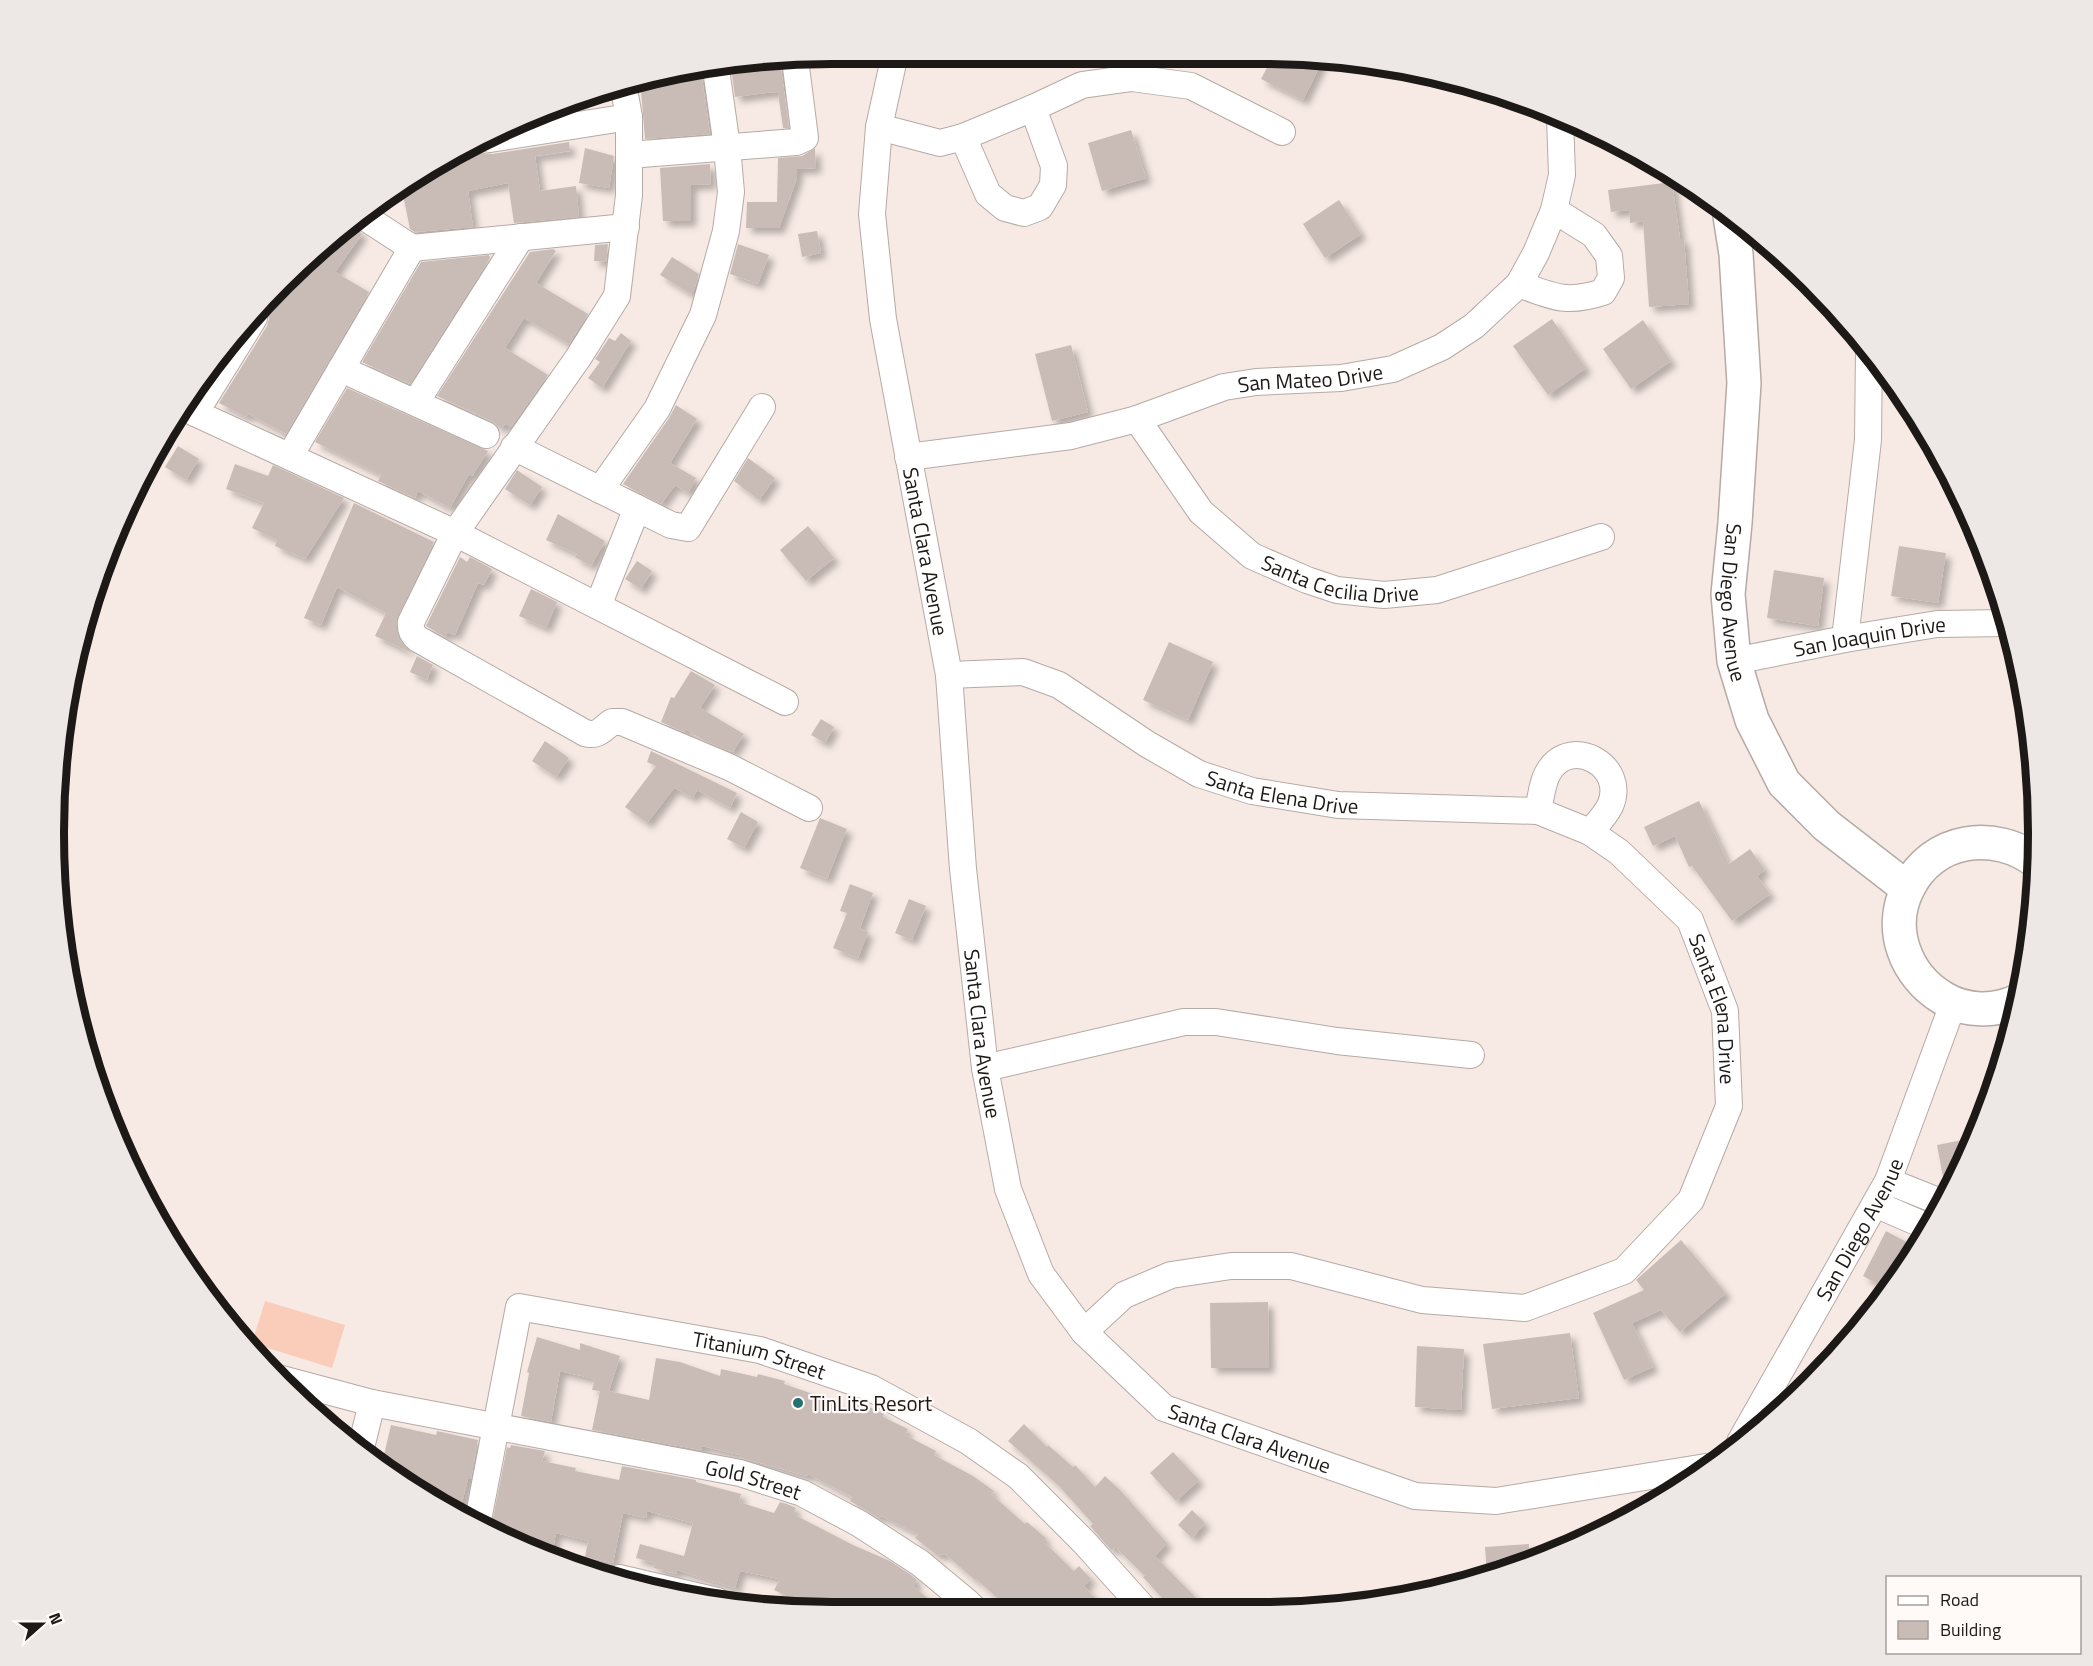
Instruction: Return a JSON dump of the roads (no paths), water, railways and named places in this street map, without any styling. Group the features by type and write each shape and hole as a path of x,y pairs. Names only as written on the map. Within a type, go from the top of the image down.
{"street":[{"name":"Santa Clara Avenue","path":"893,64 879,127 872,214 883,319 949,675 963,869 985,1068 1008,1189 1041,1274 1084,1332 1164,1408 1415,1496 1496,1501 1691,1470"},
{"path":"629,155 796,142 806,138 796,65"},
{"path":"600,490 657,409 703,315 726,231 730,192 728,147 717,74"},
{"path":"879,127 940,143 963,137 1082,85 1132,78 1191,86 1282,132"},
{"path":"625,94 629,117 629,195 617,296 578,358 454,533 411,622 413,635 585,733 592,735 602,731 612,722 622,722 729,767 809,808"},
{"path":"963,137 988,194 1005,208 1024,213 1040,207 1053,185 1054,166 1033,108"},
{"path":"513,135 629,117"},
{"name":"San Mateo Drive","path":"908,457 1071,436 1137,419 1224,387 1256,382 1341,378 1393,369 1442,347 1474,326 1518,284 1536,254 1554,210 1562,175 1560,126"},
{"path":"1518,284 1557,298 1584,298 1603,292 1611,278 1609,256 1594,235 1554,210"},
{"path":"369,220 412,248 626,227"},
{"name":"San Diego Avenue","path":"1732,226 1736,254 1744,382 1728,594 1734,661 1752,720 1784,783 1827,826 1908,888"},
{"path":"416,402 521,237"},
{"path":"290,456 412,248"},
{"path":"1845,639 1868,440 1869,364"},
{"path":"342,369 486,435"},
{"path":"514,447 671,525 688,528 762,407"},
{"path":"191,410 454,533 785,702"},
{"name":"Santa Cecilia Drive","path":"1137,419 1201,512 1252,556 1337,590 1384,595 1437,590 1601,537"},
{"path":"598,606 637,508"},
{"name":"San Joaquin Drive","path":"1734,661 1937,624 1999,623"},
{"name":"Santa Elena Drive","path":"949,675 1023,672 1059,685 1147,744 1199,774 1252,790 1338,805 1538,811 1590,832 1618,852 1690,920 1725,1011 1730,1106 1691,1200 1624,1271 1525,1308 1422,1300 1291,1266 1231,1266 1171,1275 1124,1295 1084,1332"},
{"path":"1538,811 1545,779 1550,769 1558,761 1568,756 1579,755 1599,761 1613,783 1614,794 1610,806 1590,832"},
{"path":"2009,1005 1980,1010 1953,1004 1929,990 1911,968 1901,942 1900,915 1908,888 1923,866 1945,850 1971,842 1998,843 2028,855"},
{"name":"San Diego Avenue","path":"1749,1425 1888,1180 1953,1004"},
{"path":"985,1068 1184,1022 1216,1022 1337,1041 1472,1055"},
{"path":"1888,1180 1935,1200"},
{"path":"1875,1204 1921,1224"},
{"name":"Titanium Street","path":"496,1427 519,1307 760,1350 871,1388 968,1442 1018,1476 1084,1542 1138,1602"},
{"name":"Gold Street","path":"297,1383 372,1403 740,1473 802,1493 860,1524 920,1563 968,1602"},
{"path":"363,1441 372,1403"},
{"path":"479,1515 496,1427"}],"place":[{"name":"TinLits Resort","path":"798,1403"}]}
